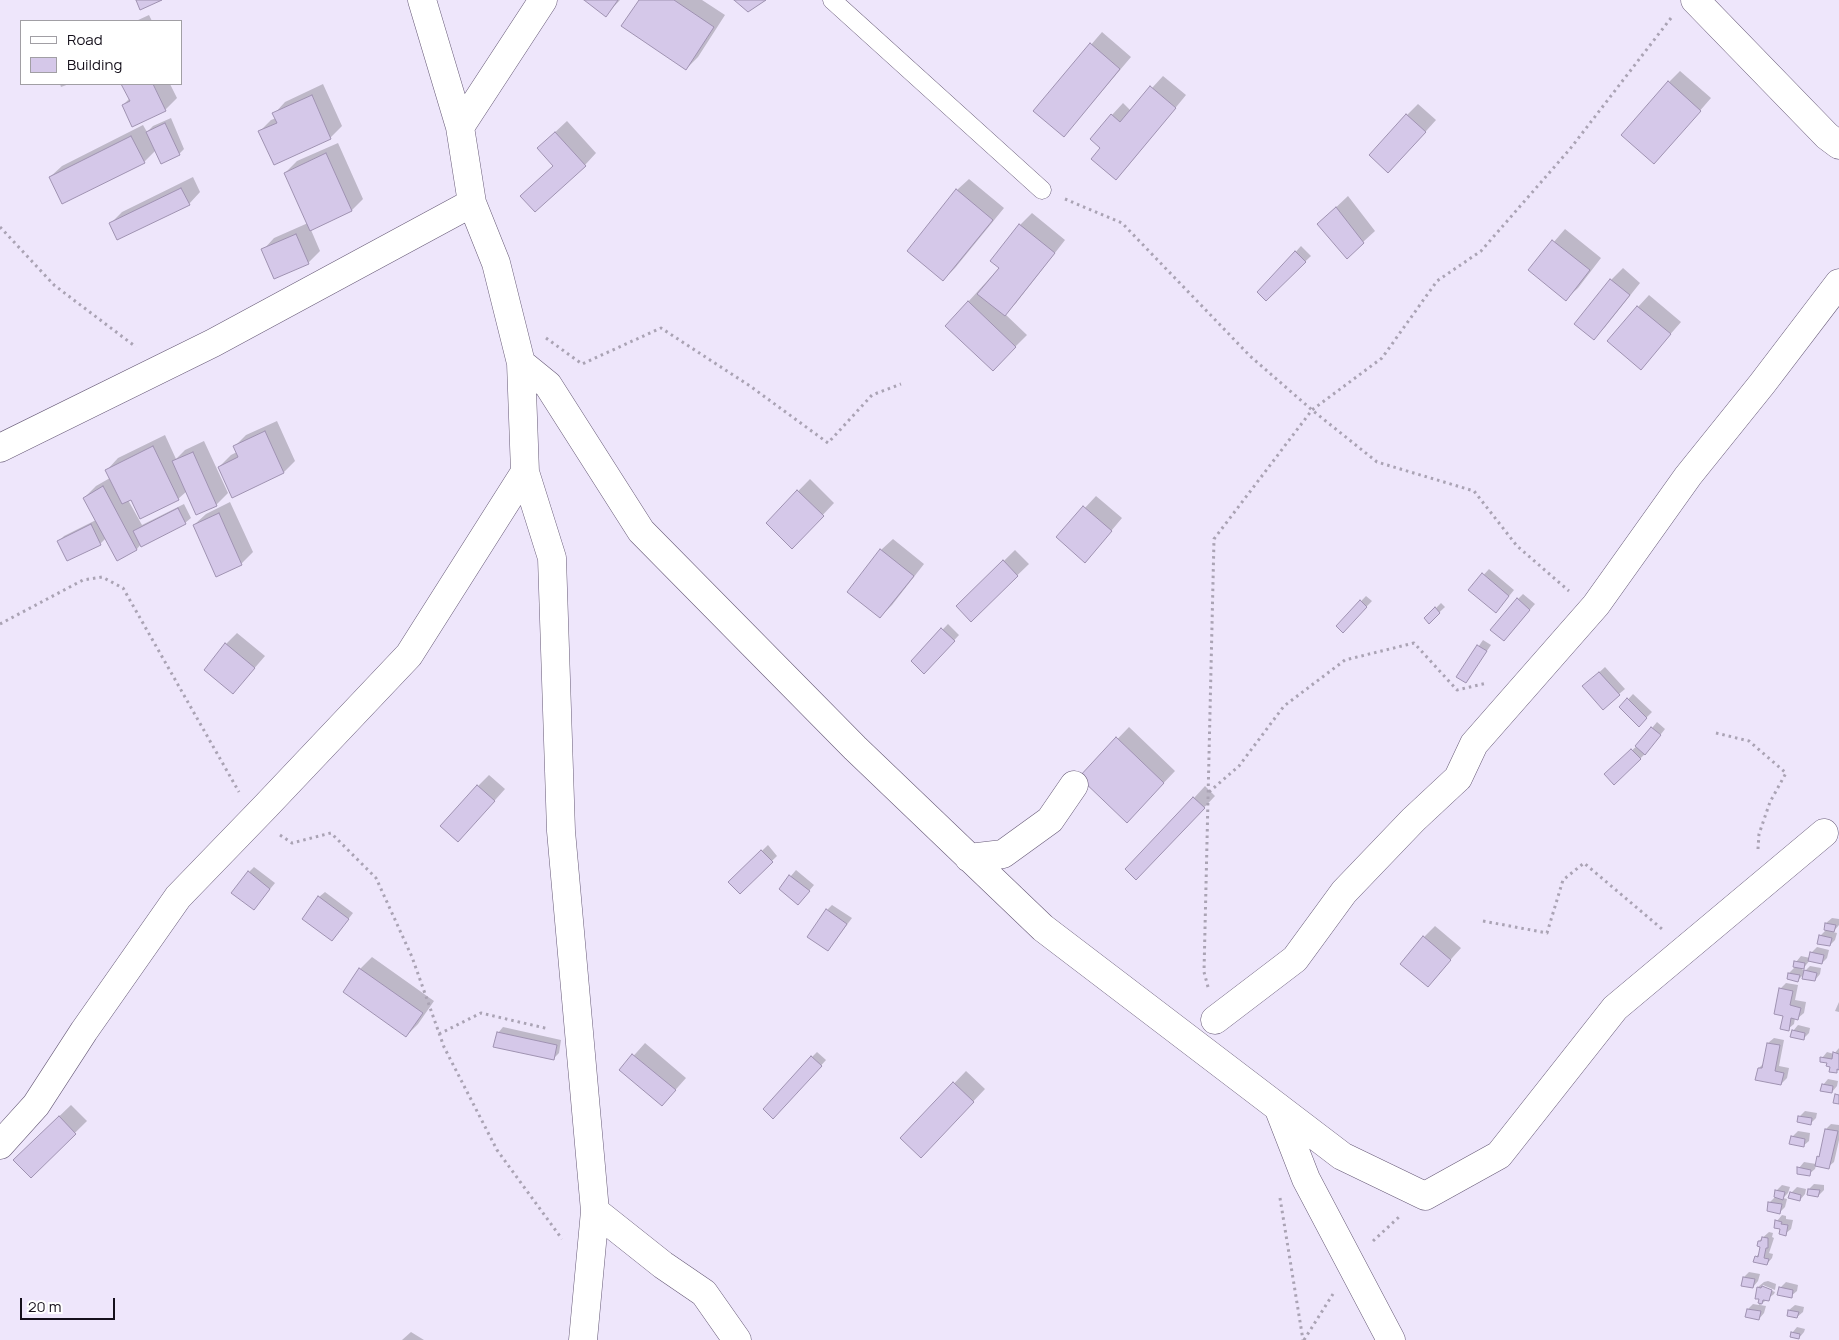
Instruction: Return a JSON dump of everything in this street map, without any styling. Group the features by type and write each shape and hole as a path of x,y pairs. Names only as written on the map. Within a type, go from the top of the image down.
{"street":[{"path":"422,0 460,127 472,203 496,263 521,363 524,472 552,558 561,831 595,1211 583,1340"},
{"path":"460,127 544,0"},
{"path":"1695,0 1827,136 1839,145"},
{"path":"0,448 213,343 472,203"},
{"path":"1215,1020 1295,959 1344,892 1413,820 1458,778 1474,744 1596,605 1688,476 1762,384 1839,283"},
{"path":"521,363 548,385 640,531 855,748 1043,928 1342,1156 1425,1196 1499,1156 1615,1008 1824,834"},
{"path":"0,1145 36,1105 84,1031 178,897 408,655 524,472"},
{"path":"969,858 1004,854 1050,820 1074,785"},
{"path":"1278,1107 1306,1179 1391,1340"},
{"path":"595,1211 662,1265 704,1293 737,1340"}],"lane":[{"path":"832,0 1042,190"}],"path":[{"path":"1215,1020 1204,972 1214,540 1312,410 1382,358 1437,281 1481,251 1570,149 1672,16"},
{"path":"1042,190 1122,223 1250,356 1312,410 1377,462 1474,491 1517,546 1576,596 1596,605"},
{"path":"0,227 54,285 162,367"},
{"path":"544,336 582,364 661,328 750,386 828,443 872,395 901,384"},
{"path":"0,624 83,580 102,577 123,588 254,818 292,843 331,833 376,878 412,957 444,1047 497,1150 566,1244 595,1211"},
{"path":"1208,792 1238,766 1284,706 1345,660 1414,643 1457,690 1490,682 1508,703"},
{"path":"1716,733 1749,741 1786,772 1770,802 1759,834 1755,892"},
{"path":"1483,921 1547,933 1563,880 1584,863 1640,909 1685,950"},
{"path":"439,1034 481,1013 578,1036"},
{"path":"1280,1196 1303,1340"}],"building":[{"path":"136,0 162,0 140,10"},
{"path":"584,0 618,0 606,17"},
{"path":"639,0 674,0 714,27 686,70 621,26"},
{"path":"734,0 766,0 748,12"},
{"path":"1090,43 1120,69 1064,137 1033,111"},
{"path":"1668,81 1701,111 1654,164 1621,135"},
{"path":"122,85 153,85 166,111 132,127 122,105 130,101"},
{"path":"1150,86 1176,108 1116,180 1091,159 1100,148 1090,139 1111,114 1120,122"},
{"path":"312,95 331,139 274,165 258,131 277,123 272,113"},
{"path":"1406,114 1426,132 1388,173 1369,155"},
{"path":"165,123 180,155 161,164 146,132"},
{"path":"555,132 586,166 535,212 520,196 553,166 537,148"},
{"path":"131,136 145,163 62,204 49,177"},
{"path":"326,153 352,211 310,231 284,173"},
{"path":"181,188 190,205 117,240 109,223"},
{"path":"956,189 993,220 943,281 907,251"},
{"path":"1336,207 1364,243 1347,259 1317,224"},
{"path":"1019,224 1055,253 1005,316 977,294 999,268 990,261"},
{"path":"296,234 309,264 274,279 261,249"},
{"path":"1552,240 1590,270 1566,301 1528,270"},
{"path":"1295,251 1306,262 1266,301 1257,292"},
{"path":"1610,279 1630,295 1594,340 1574,324"},
{"path":"968,301 1016,347 993,371 945,326"},
{"path":"1637,306 1671,334 1641,370 1607,341"},
{"path":"265,431 284,473 232,498 218,467 238,457 233,446"},
{"path":"153,446 179,500 140,519 131,500 122,504 105,470"},
{"path":"193,452 217,506 196,515 172,461"},
{"path":"103,486 137,550 117,561 83,498"},
{"path":"797,490 824,516 792,549 766,523"},
{"path":"1083,506 1112,531 1085,563 1056,537"},
{"path":"178,508 186,524 141,547 133,531"},
{"path":"219,513 242,565 216,577 193,525"},
{"path":"91,524 101,545 67,561 57,541"},
{"path":"880,549 914,576 880,618 847,592"},
{"path":"1003,560 1018,576 971,622 956,606"},
{"path":"1482,573 1509,596 1496,613 1468,590"},
{"path":"1517,598 1530,610 1504,641 1490,630"},
{"path":"1360,600 1367,607 1343,633 1336,626"},
{"path":"1435,607 1440,613 1429,624 1424,618"},
{"path":"941,628 955,641 924,674 911,661"},
{"path":"225,643 255,668 233,694 204,670"},
{"path":"1477,645 1487,651 1466,683 1456,677"},
{"path":"1599,672 1620,695 1603,710 1582,686"},
{"path":"1627,698 1647,718 1639,727 1619,707"},
{"path":"1651,727 1661,735 1645,755 1635,746"},
{"path":"1116,737 1164,783 1127,823 1079,777"},
{"path":"1631,749 1641,759 1614,785 1604,774"},
{"path":"477,785 495,801 458,842 440,826"},
{"path":"1193,797 1205,808 1136,880 1125,869"},
{"path":"761,850 773,862 740,894 728,882"},
{"path":"248,871 270,889 254,910 231,893"},
{"path":"789,875 810,891 798,905 779,889"},
{"path":"318,896 349,919 332,941 302,919"},
{"path":"826,909 847,924 828,951 807,937"},
{"path":"1825,923 1836,925 1834,932 1824,930"},
{"path":"1819,935 1832,938 1830,946 1817,944"},
{"path":"1423,936 1451,960 1428,987 1400,964"},
{"path":"1810,952 1824,955 1822,964 1808,961"},
{"path":"1794,961 1805,963 1804,969 1793,967"},
{"path":"359,968 423,1013 406,1037 343,992"},
{"path":"1804,970 1817,973 1815,981 1802,979"},
{"path":"1788,973 1800,975 1798,982 1787,979"},
{"path":"1779,988 1793,991 1790,1005 1801,1008 1798,1020 1791,1018 1789,1031 1780,1029 1783,1016 1774,1014"},
{"path":"1792,1030 1805,1033 1804,1040 1790,1037"},
{"path":"497,1032 557,1045 554,1060 493,1047"},
{"path":"1767,1043 1780,1045 1775,1071 1784,1073 1781,1085 1755,1080 1758,1068 1762,1068"},
{"path":"1833,1052 1839,1054 1839,1070 1837,1069 1837,1073 1829,1072 1830,1067 1826,1066 1827,1063 1820,1062 1820,1057 1832,1059"},
{"path":"632,1054 676,1090 662,1106 619,1070"},
{"path":"811,1056 822,1066 773,1119 763,1109"},
{"path":"953,1082 974,1102 921,1158 900,1138"},
{"path":"1822,1084 1833,1086 1832,1093 1820,1091"},
{"path":"1835,1094 1839,1095 1839,1104 1833,1103"},
{"path":"59,1116 76,1134 31,1178 13,1160"},
{"path":"1798,1116 1812,1118 1811,1125 1797,1122"},
{"path":"1825,1129 1838,1131 1829,1169 1815,1166 1817,1156 1819,1157"},
{"path":"1791,1136 1805,1139 1804,1147 1789,1144"},
{"path":"1797,1167 1811,1170 1810,1176 1797,1174"},
{"path":"1808,1189 1820,1190 1818,1197 1807,1195"},
{"path":"1775,1190 1785,1192 1783,1200 1774,1197"},
{"path":"1790,1192 1801,1195 1800,1201 1788,1198"},
{"path":"1768,1202 1782,1204 1780,1214 1767,1211"},
{"path":"1775,1220 1782,1222 1781,1224 1788,1225 1786,1236 1779,1234 1780,1229 1774,1228"},
{"path":"1762,1237 1768,1238 1768,1248 1766,1248 1764,1258 1769,1259 1767,1265 1753,1262 1755,1256 1758,1257 1760,1247 1757,1246 1758,1241 1761,1241"},
{"path":"1743,1277 1755,1279 1753,1288 1741,1286"},
{"path":"1762,1286 1772,1290 1769,1301 1763,1300 1762,1304 1758,1303 1759,1299 1755,1299 1757,1287 1761,1288"},
{"path":"1779,1287 1793,1290 1792,1298 1777,1295"},
{"path":"1747,1309 1761,1311 1759,1320 1745,1317"},
{"path":"1788,1310 1799,1312 1797,1318 1787,1316"},
{"path":"1791,1332 1800,1334 1799,1339 1790,1337"}]}
